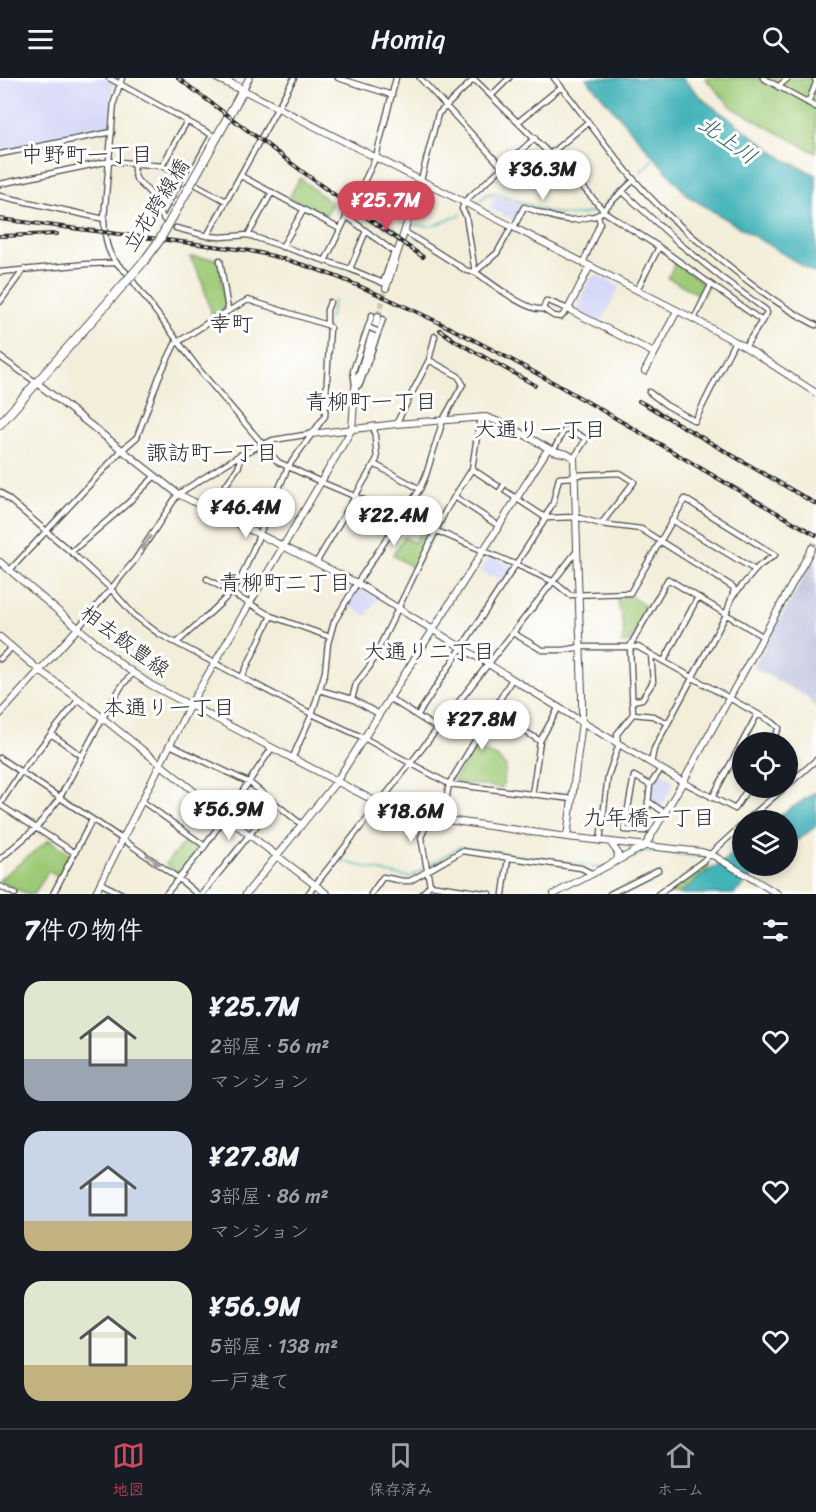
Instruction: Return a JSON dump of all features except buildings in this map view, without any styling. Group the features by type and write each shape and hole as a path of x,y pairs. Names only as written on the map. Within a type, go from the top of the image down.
{"highway":[{"path":"218,78 243,90"},
{"name":"立花跨線橋","path":"0,424 145,260 159,241 215,136 243,90"}],"street":[{"path":"109,78 215,136 165,221 154,200 134,175 134,164"},
{"path":"122,78 118,84 114,102 104,219 105,238 114,263 126,272 201,372 278,462 517,565 554,582 570,595 630,593 686,499 775,555 766,559 732,597"},
{"path":"249,78 243,90 677,310 735,341 816,393"},
{"path":"207,236 294,78"},
{"path":"338,78 392,95"},
{"path":"325,261 376,157 396,78"},
{"path":"420,78 502,167"},
{"path":"491,96 509,78"},
{"path":"554,78 587,123 634,180 660,207 694,239 774,300 816,325"},
{"path":"763,78 816,107"},
{"path":"778,87 788,78"},
{"path":"808,103 816,83 815,78"},
{"path":"386,288 421,180 438,114 474,79 535,138 603,210 634,180"},
{"path":"518,122 561,87"},
{"path":"162,166 187,121"},
{"path":"550,154 587,123"},
{"path":"0,154 112,132"},
{"path":"475,272 466,216 462,209 465,201 535,138"},
{"path":"0,184 110,161 162,166 226,201"},
{"path":"241,176 340,229"},
{"path":"248,235 272,192"},
{"path":"623,192 680,244 766,310 767,313 745,347"},
{"path":"0,196 104,219"},
{"path":"475,272 497,253 524,207 562,221 580,220 598,215 603,211 659,247 762,321"},
{"path":"282,247 303,211"},
{"path":"405,232 535,310 543,309 561,317 568,309 587,264 600,223 598,215"},
{"path":"176,228 207,236 248,235 350,269 383,283 394,252 346,216"},
{"path":"350,269 366,231"},
{"path":"637,290 659,247"},
{"path":"220,260 228,310"},
{"path":"0,272 114,263"},
{"path":"0,302 24,269"},
{"path":"694,319 711,285"},
{"path":"10,570 122,450 137,437 159,377 175,344 248,300 327,325"},
{"path":"543,309 546,301 568,309 654,353"},
{"path":"177,643 232,592 241,578 288,467 325,416 330,327 327,325 327,310 330,302"},
{"path":"645,371 677,310"},
{"path":"95,894 190,705 352,429 355,388 353,371 369,328 377,316"},
{"path":"355,388 360,384 378,331 377,316"},
{"path":"355,388 377,316"},
{"path":"369,328 378,331"},
{"path":"396,424 429,360 435,336"},
{"path":"649,392 666,405 695,421 735,341"},
{"path":"0,357 37,383 178,494 357,583 582,722 712,798 735,809 742,798"},
{"path":"292,759 312,714 325,672 334,622 357,583 420,489 443,420 463,384 458,376 429,360"},
{"path":"352,699 356,684 370,666 437,530 472,469 480,417"},
{"path":"0,714 111,590 135,560 178,494 240,455 264,444 273,440 374,426 486,417 507,425 550,450 574,458"},
{"path":"316,563 377,459 374,426"},
{"path":"246,894 336,782 516,499 564,431 569,429 586,439 574,458 582,722 567,837"},
{"path":"210,509 239,466 240,455"},
{"path":"374,464 420,489"},
{"path":"472,469 546,518 576,517 601,524 636,528 733,587 726,615 654,749 651,763"},
{"path":"417,716 546,518 553,503 559,478 620,472 634,482 601,524"},
{"path":"71,552 128,503 154,477"},
{"path":"500,491 504,485"},
{"path":"0,492 71,552 134,615 159,634 312,714 411,762 449,784 572,799"},
{"path":"455,497 499,526"},
{"path":"672,520 755,570"},
{"path":"555,894 645,846 683,782 812,548"},
{"path":"308,894 577,551"},
{"name":"相去飯豊線","path":"0,562 133,673 398,813 712,855"},
{"path":"207,579 271,615 330,637"},
{"path":"600,841 608,776 618,747 617,734 633,714 630,646 668,579 762,636"},
{"path":"664,661 698,597"},
{"path":"242,677 271,615"},
{"path":"513,633 542,650 638,646 779,728 777,732"},
{"path":"0,637 225,817 327,894"},
{"path":"0,659 12,647"},
{"path":"632,701 642,699 653,682 651,654"},
{"path":"0,859 36,828 59,799 102,718 121,687 133,673"},
{"path":"443,819 449,784 512,679"},
{"path":"319,690 352,699 379,714"},
{"path":"389,698 438,729"},
{"path":"75,853 6,810 1,802 20,773 79,699"},
{"path":"532,795 540,741 559,707"},
{"path":"493,711 540,741"},
{"path":"633,714 653,716 668,723"},
{"path":"712,798 757,715"},
{"path":"51,734 82,756"},
{"path":"170,745 250,783 302,824"},
{"path":"166,894 205,846 272,748"},
{"path":"0,758 122,839 197,894"},
{"path":"798,776 816,760"},
{"path":"650,785 634,776 624,830 645,831 650,785 661,769"},
{"path":"758,810 772,798"},
{"path":"142,801 205,846"},
{"path":"648,801 665,813"},
{"path":"202,894 275,803"},
{"path":"0,815 6,810"},
{"path":"430,818 421,837 430,885"},
{"path":"53,894 92,820"},
{"path":"658,894 712,855 732,835"},
{"path":"610,842 618,853 617,861"},
{"path":"371,894 383,877 410,880 462,851 581,868 593,874"},
{"path":"712,855 778,894"},
{"path":"503,894 508,858"},
{"path":"610,894 658,870"},
{"path":"100,883 123,894"},
{"path":"422,894 430,885"},
{"path":"430,885 490,894"},
{"path":"0,886 13,894"}],"shaded area":[{"path":"9,78 104,78 113,83 109,130 0,151 0,81"},
{"path":"495,196 524,205 516,221 490,209"},
{"path":"598,275 620,287 601,323 579,311 578,305 591,277"},
{"path":"816,555 816,709 807,697 753,667"},
{"path":"490,556 511,565 512,568 503,581 491,575 490,577 480,570"},
{"path":"359,587 378,599 366,617 347,604"},
{"path":"660,772 672,779 673,785 661,807 650,800 651,789"}],"green space":[{"path":"705,78 816,78 816,153 733,108"},
{"path":"300,178 332,204 324,217 289,198"},
{"path":"190,257 219,259 226,309 212,316 202,280"},
{"path":"676,262 707,286 702,296 668,278"},
{"path":"423,528 433,534 415,569 393,555 404,537 414,543"},
{"path":"630,596 648,608 629,642 622,643 624,629 617,598"},
{"path":"473,748 497,757 506,767 502,788 453,782"},
{"path":"49,840 71,854 59,877 48,871 34,894 28,894 0,882 0,879"},
{"path":"186,840 199,849 178,875 166,864"},
{"path":"709,864 706,872 681,894 668,894"}],"water":[{"name":"北上川","path":"586,78 682,78 705,101 784,159 816,175 816,274 688,196"},
{"path":"816,792 816,826 798,840 798,810 788,810"},
{"path":"732,852 732,876 753,876 734,894 679,894 706,872 722,863"}],"waterway":[{"path":"641,171 655,157"},
{"path":"604,204 629,181"},
{"path":"478,202 486,195 495,193 560,214 586,214 598,209"},
{"path":"433,226 462,214"},
{"path":"411,225 430,226"},
{"path":"330,318 334,300"},
{"path":"338,860 410,877 460,847 599,867"},
{"path":"610,868 646,851 705,857"}],"tunnel":[{"path":"378,316 386,288"},
{"path":"812,548 816,540"}],"railway":[{"path":"178,78 319,184 423,257"},
{"path":"0,219 245,250 290,261 334,276 419,313 521,365 816,535"},
{"path":"0,236 57,234"},
{"path":"440,330 457,342 535,385"},
{"path":"639,401 816,504"}],"district":[{"name":"中野町一丁目","path":"87,154"},
{"name":"幸町","path":"231,323"},
{"name":"青柳町一丁目","path":"371,401"},
{"name":"大通り一丁目","path":"540,429"},
{"name":"諏訪町一丁目","path":"212,452"},
{"name":"青柳町二丁目","path":"285,582"},
{"name":"大通り二丁目","path":"429,651"},
{"name":"本通り一丁目","path":"169,707"},
{"name":"九年橋一丁目","path":"649,817"}]}
